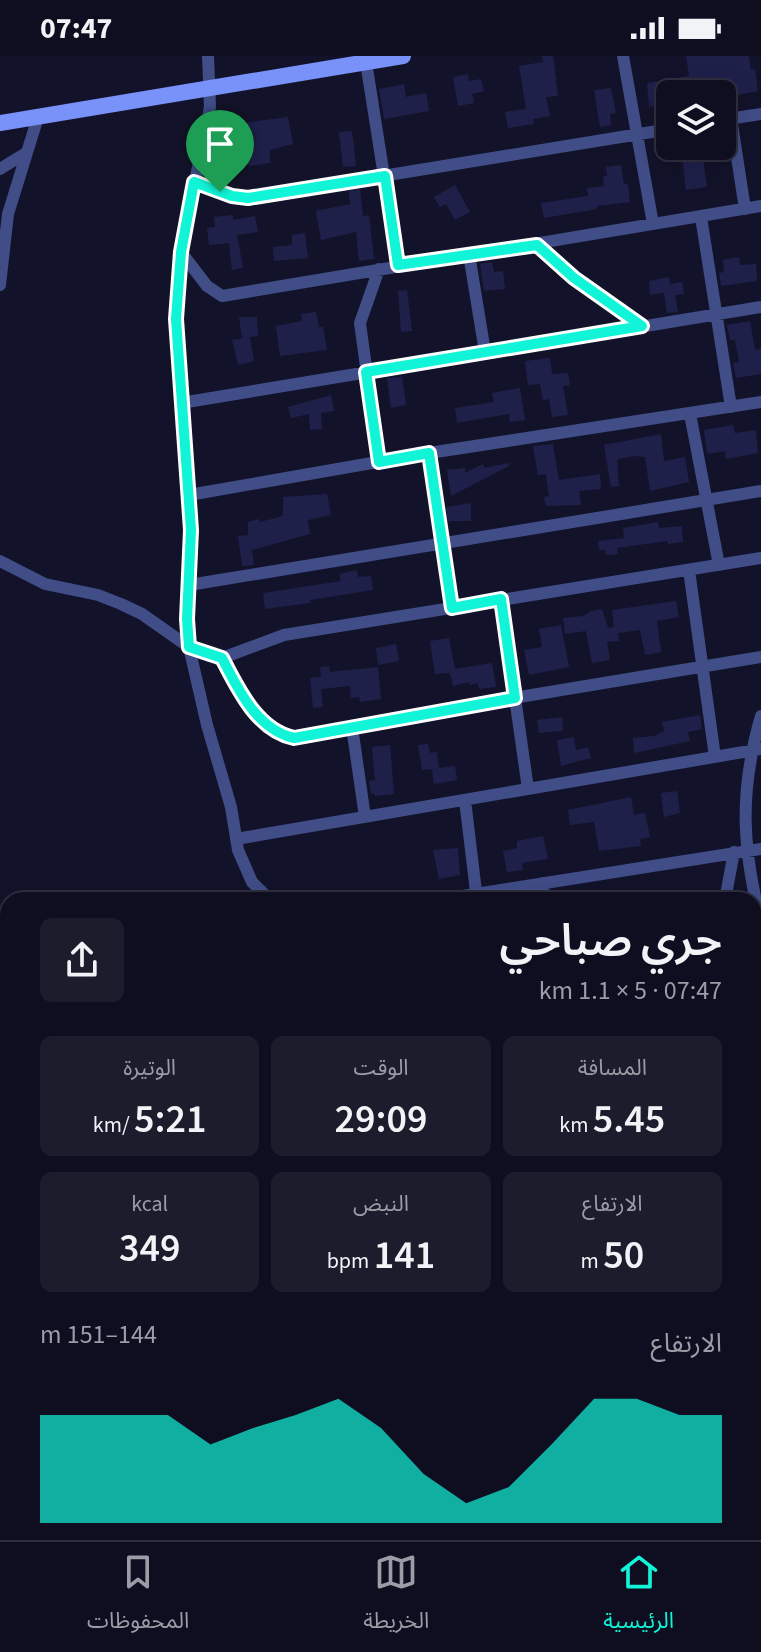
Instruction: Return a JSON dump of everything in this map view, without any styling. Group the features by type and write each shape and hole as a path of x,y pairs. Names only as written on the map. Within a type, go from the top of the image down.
{"main road":[{"path":"0,123 403,56"}],"street":[{"path":"208,56 210,107 181,252 176,319 191,530 189,647 245,871 262,892"},
{"path":"623,56 653,224"},
{"path":"366,62 398,265"},
{"path":"736,118 761,114"},
{"path":"0,285 8,214 38,117"},
{"path":"194,182 232,196 248,198 656,131"},
{"path":"0,169 26,153"},
{"path":"735,160 745,209"},
{"path":"181,252 207,286 222,296 761,206"},
{"path":"701,217 731,407"},
{"path":"537,245 574,278 642,326"},
{"path":"469,254 485,352"},
{"path":"379,269 360,323 379,462"},
{"path":"181,403 761,307"},
{"path":"189,495 429,453 761,402"},
{"path":"690,414 719,565"},
{"path":"429,453 452,608"},
{"path":"189,585 761,491"},
{"path":"0,561 45,584 98,595 121,604 142,614 189,647 222,658 284,635 761,558"},
{"path":"689,570 715,757"},
{"path":"501,599 528,789"},
{"path":"222,658 241,695 253,709 282,735 294,738 761,657"},
{"path":"727,892 740,851 761,716"},
{"path":"352,727 365,817"},
{"path":"236,839 756,750"},
{"path":"465,800 476,892"},
{"path":"501,892 761,849"},
{"path":"740,851 752,892"},
{"path":"543,883 544,892"}],"building":[{"path":"542,56 553,56 558,96 546,97 550,116 533,119 534,124 508,128 505,112 526,109 519,66 543,62"},
{"path":"686,56 749,56 751,70 755,69 758,91 736,96 736,80 665,80 689,76"},
{"path":"468,74 469,81 481,79 484,91 472,94 474,103 458,106 453,77"},
{"path":"656,82 656,106 649,107 647,83"},
{"path":"404,84 406,97 426,93 429,111 384,119 379,89"},
{"path":"611,88 616,113 610,114 611,125 600,127 594,90"},
{"path":"288,117 293,144 270,150 270,163 249,166 242,123"},
{"path":"352,131 356,166 343,167 339,132"},
{"path":"683,160 703,160 707,187 686,190"},
{"path":"621,165 630,202 544,218 541,203 588,196 587,188 604,186 606,167"},
{"path":"455,185 470,212 455,220 446,204 440,207 434,197"},
{"path":"360,189 363,216 369,215 374,259 359,261 356,232 321,240 316,211 350,204 349,191"},
{"path":"233,215 233,220 255,216 258,232 237,235 243,268 232,270 229,243 209,245 207,228 215,227 214,217"},
{"path":"305,233 308,258 274,261 273,247 292,245 292,235"},
{"path":"739,257 740,265 756,264 757,281 721,286 719,273 724,272 723,260"},
{"path":"492,262 494,272 503,271 505,289 484,291 480,264"},
{"path":"669,277 670,284 682,282 684,294 675,295 678,312 667,313 664,293 650,295 649,281"},
{"path":"407,290 412,331 401,332 398,291"},
{"path":"316,312 319,327 323,327 327,350 280,356 276,326 302,321 301,314"},
{"path":"239,317 257,317 258,336 242,338"},
{"path":"750,321 755,350 761,349 761,374 736,378 733,363 739,362 735,340 730,340 727,325"},
{"path":"250,337 254,361 238,365 232,340"},
{"path":"550,358 552,374 568,373 570,385 563,386 568,415 552,417 549,399 543,400 540,384 528,385 525,361"},
{"path":"402,377 406,405 391,408 387,378"},
{"path":"520,388 525,420 510,422 509,414 457,423 455,408 494,402 492,393"},
{"path":"331,395 334,411 321,413 322,429 310,430 309,414 291,418 288,407"},
{"path":"733,425 735,433 756,430 758,453 726,459 725,451 707,454 704,430"},
{"path":"661,434 664,461 685,457 689,482 650,491 645,457 635,456 617,459 619,486 611,487 604,445"},
{"path":"553,444 559,480 600,474 601,489 579,491 581,505 546,506 544,497 549,496 546,474 538,475 533,446"},
{"path":"508,463 509,466 451,496 447,470 465,468 465,473 483,464 484,468"},
{"path":"327,494 331,515 308,520 310,534 252,550 254,565 242,566 238,536 248,535 248,522 283,516 283,497"},
{"path":"471,503 471,521 448,521 446,507"},
{"path":"658,522 659,528 682,526 683,542 668,544 667,541 617,548 618,554 606,555 605,550 599,550 598,541 624,538 623,528"},
{"path":"357,570 358,577 371,576 373,590 265,609 263,593 341,581 339,574"},
{"path":"676,601 679,617 657,621 661,652 645,655 640,630 618,633 619,641 607,642 610,660 592,663 586,631 565,634 563,618 583,616 602,609 608,628 614,627 612,610"},
{"path":"561,625 569,667 529,675 524,650 542,647 539,629"},
{"path":"449,638 455,669 492,663 496,687 479,689 478,683 469,685 469,682 453,686 450,673 435,674 430,641"},
{"path":"396,644 399,661 378,665 376,648"},
{"path":"329,666 330,672 378,667 381,699 360,702 359,697 351,698 350,686 321,689 323,707 313,708 310,678 321,677 320,667"},
{"path":"700,715 702,729 688,732 690,741 634,753 633,738 654,736 664,731 662,722"},
{"path":"562,717 563,731 539,733 537,720"},
{"path":"574,737 576,750 588,747 591,758 561,766 557,740"},
{"path":"428,744 430,753 437,752 439,768 455,766 457,780 434,784 432,770 437,769 422,770 418,745"},
{"path":"390,745 394,794 375,796 371,794 369,781 375,780 372,747"},
{"path":"677,791 680,813 664,817 661,793"},
{"path":"631,797 634,815 645,813 650,837 640,839 641,846 599,851 594,822 570,825 568,810"},
{"path":"543,836 548,859 522,863 523,870 507,872 503,851 517,848 517,841"},
{"path":"458,848 460,875 439,879 433,850"}],"route":[{"path":"385,176 398,265 537,245 574,278 642,326 366,372 379,462 429,453 452,608 501,599 515,698 294,738 269,727 241,695 222,658 189,647 187,619 191,530 176,319 178,280 194,182 220,192 248,198 385,176"}]}
